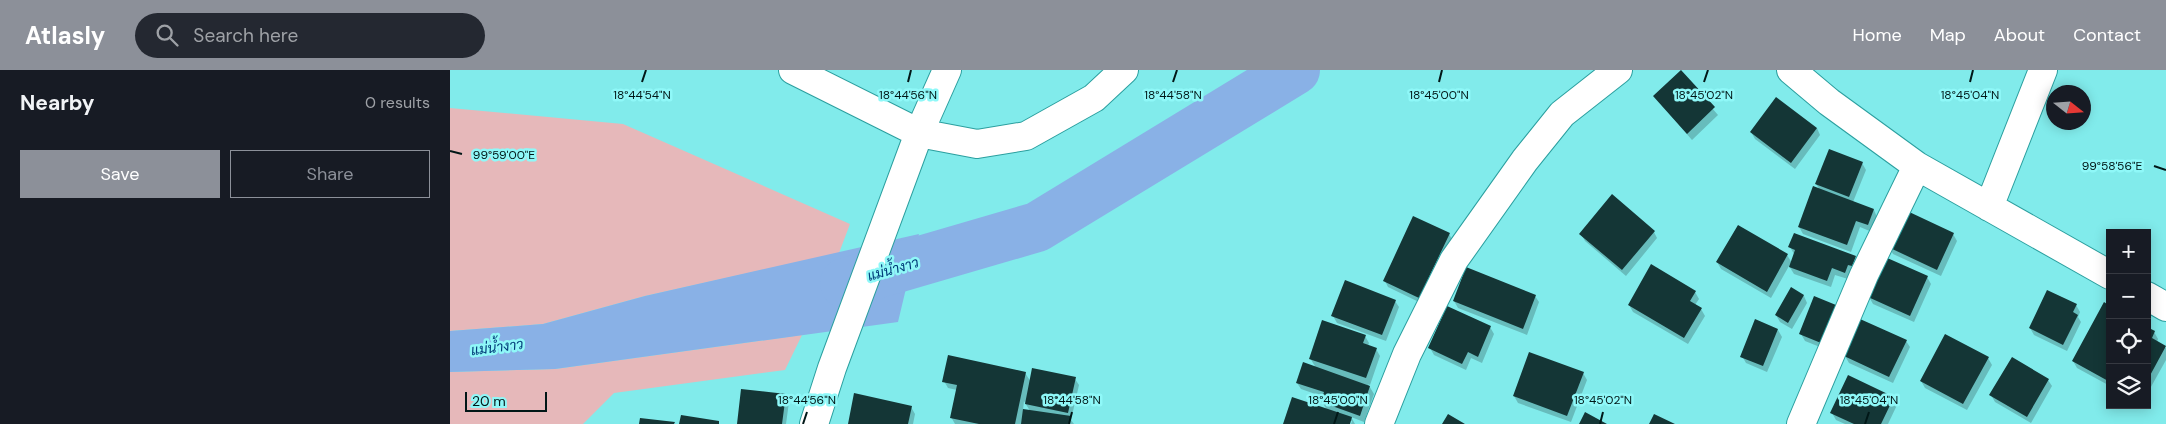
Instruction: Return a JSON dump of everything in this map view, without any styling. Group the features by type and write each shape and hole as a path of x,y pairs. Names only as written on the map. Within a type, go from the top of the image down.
{"street":[{"path":"793,70 919,133 978,144 1026,136 1094,98 1124,70"},
{"path":"814,424 832,368 899,186 919,133 947,70"},
{"path":"1379,424 1407,354 1454,260 1525,160 1562,114 1618,70"},
{"path":"1791,70 1829,102 1917,166 2108,274"},
{"path":"1989,207 2043,70"},
{"path":"1801,424 1864,275 1917,166"}],"shaded area":[{"path":"450,108 623,124 850,224 839,253 645,296 543,324 450,331"},
{"path":"802,335 785,370 614,393 583,424 450,424 450,372 555,369"}],"water":[{"path":"919,234 898,322 555,369 450,372 450,331 543,324 645,296"}],"building":[{"path":"1681,70 1715,107 1687,134 1653,96"},
{"path":"1776,97 1817,128 1791,163 1750,132"},
{"path":"1829,149 1863,162 1849,197 1815,184"},
{"path":"1813,186 1874,209 1868,225 1856,221 1847,245 1798,227"},
{"path":"1612,194 1655,231 1622,270 1579,234"},
{"path":"1905,210 1954,233 1937,270 1888,247"},
{"path":"1413,216 1450,233 1419,298 1383,281"},
{"path":"1738,225 1788,254 1767,292 1716,262"},
{"path":"1794,233 1856,256 1852,266 1848,265 1845,273 1832,268 1827,281 1789,267 1795,250 1788,247"},
{"path":"1885,257 1928,276 1910,316 1868,297"},
{"path":"1651,264 1696,291 1690,301 1702,308 1684,338 1628,305"},
{"path":"1466,267 1536,295 1523,329 1453,301"},
{"path":"1345,280 1396,300 1382,335 1331,316"},
{"path":"1791,287 1804,295 1788,323 1775,315"},
{"path":"2047,290 2077,304 2073,312 2078,315 2063,345 2029,328"},
{"path":"1814,296 1836,305 1821,343 1799,334"},
{"path":"2104,302 2106,303 2106,380 2072,361"},
{"path":"1447,306 1491,326 1478,357 1468,352 1462,364 1428,348"},
{"path":"1755,319 1778,329 1763,366 1740,357"},
{"path":"1860,319 1907,340 1889,377 1844,356"},
{"path":"1322,320 1366,335 1363,343 1377,348 1366,378 1309,359"},
{"path":"2151,329 2155,331 2152,338 2166,346 2151,374"},
{"path":"1945,334 1989,357 1963,404 1920,381"},
{"path":"1529,352 1584,372 1567,416 1513,396"},
{"path":"948,355 1026,372 1015,424 979,424 950,418 957,385 942,382"},
{"path":"2012,357 2049,379 2027,417 1989,395"},
{"path":"1303,362 1370,386 1360,416 1321,402 1324,392 1296,383"},
{"path":"1032,368 1076,377 1068,413 1025,404"},
{"path":"1848,375 1894,397 1881,424 1854,424 1830,413"},
{"path":"741,389 786,394 782,424 737,424"},
{"path":"854,393 912,406 908,424 848,424"},
{"path":"1292,397 1352,417 1350,424 1283,424"},
{"path":"1023,409 1071,416 1069,424 1021,424"},
{"path":"1585,412 1607,424 1579,424"},
{"path":"1448,414 1465,424 1442,424"},
{"path":"1654,414 1675,424 1649,424"},
{"path":"681,415 719,421 719,424 679,424"},
{"path":"640,418 675,422 674,424 639,424"}],"waterway":[{"name":"แม่น้ำงาว","path":"845,283 1037,227 1295,70"}]}
